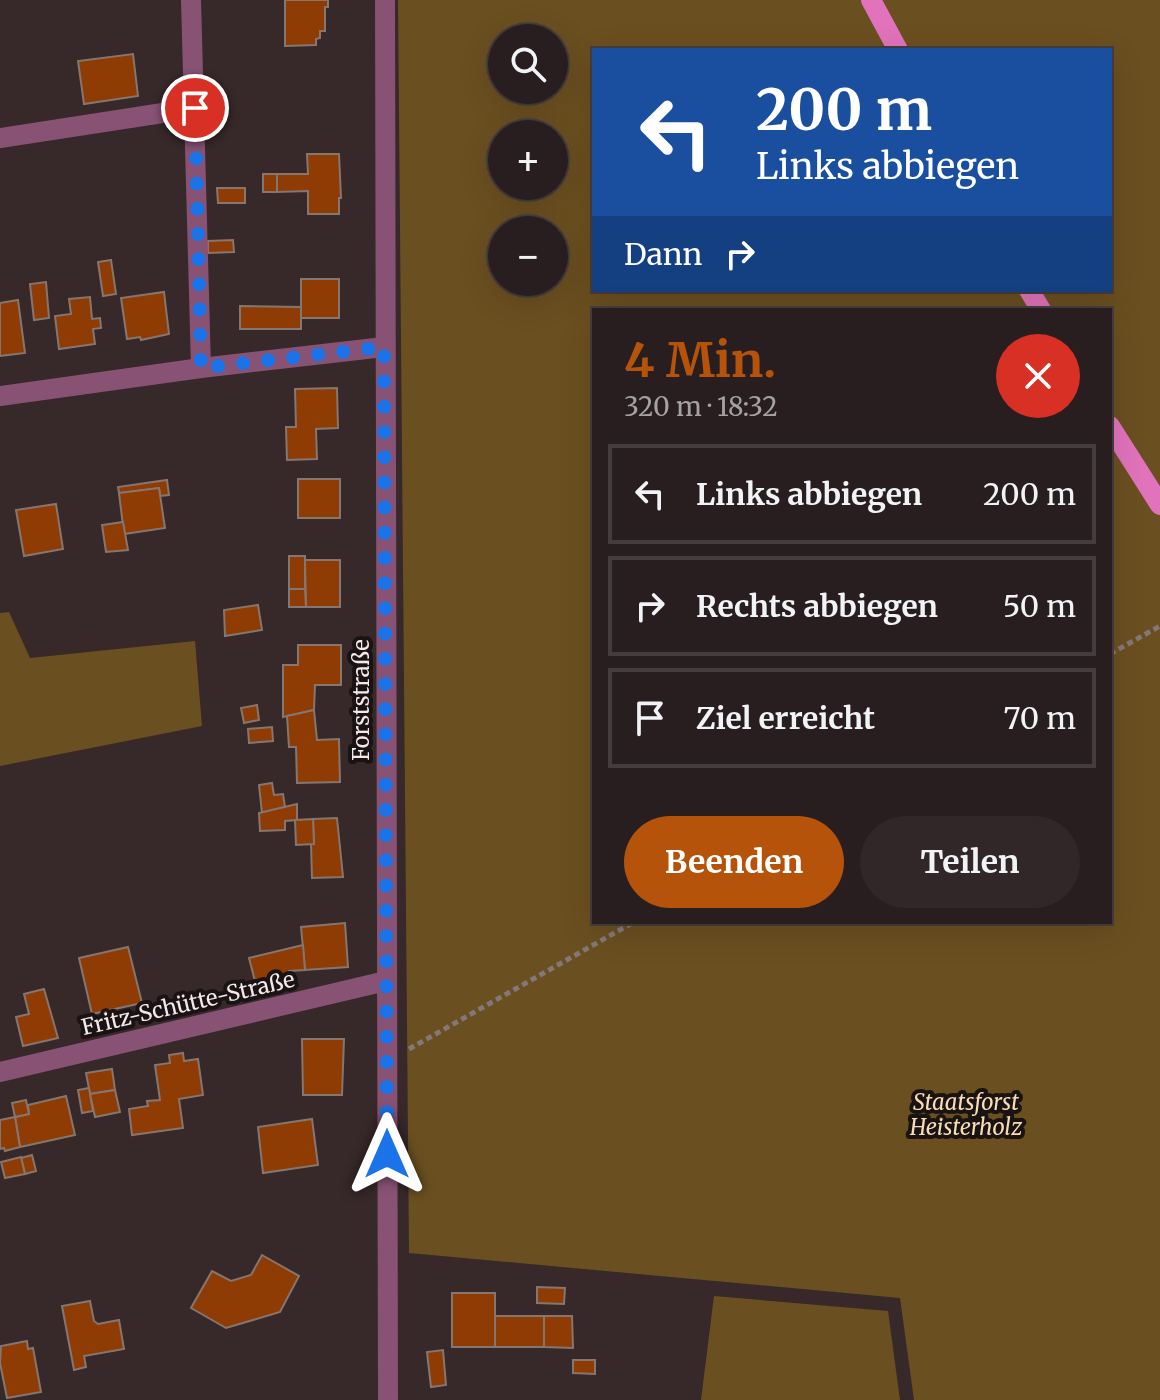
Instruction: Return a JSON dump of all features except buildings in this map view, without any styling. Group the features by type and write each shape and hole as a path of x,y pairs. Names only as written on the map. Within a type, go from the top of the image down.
{"main road":[{"path":"871,0 897,48"},
{"path":"1112,429 1160,505"}],"street":[{"path":"191,0 201,368"},
{"name":"Forststraße","path":"385,0 388,1400"},
{"path":"0,138 195,108"},
{"path":"0,396 384,347"},
{"name":"Fritz-Schütte-Straße","path":"0,1072 386,981"}],"path":[{"path":"1112,653 1160,626"},
{"path":"387,1061 630,924"}],"green space":[{"name":"Staatsforst Heisterholz","path":"398,0 1160,0 1160,1400 914,1400 900,1298 409,1253"},
{"path":"9,612 30,658 195,641 202,726 0,766 0,613"},
{"path":"714,1296 888,1311 900,1400 701,1400"}],"route":[{"path":"195,108 201,368 384,347 387,1154"}]}
